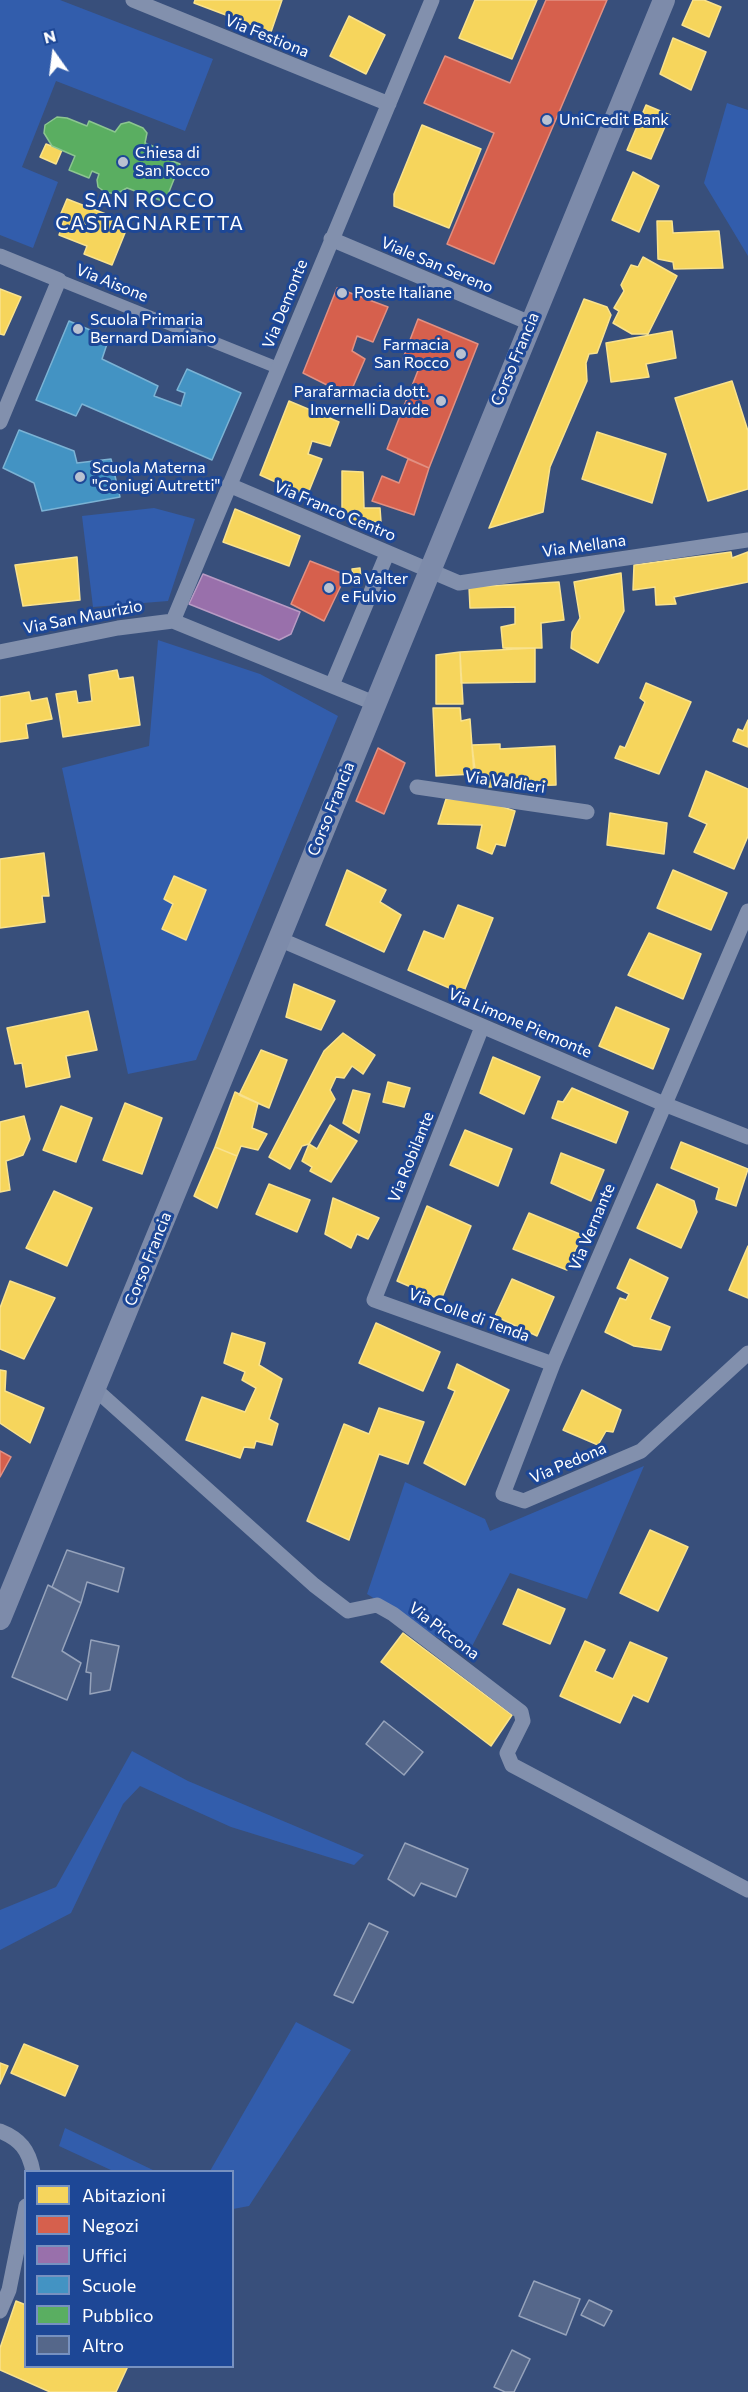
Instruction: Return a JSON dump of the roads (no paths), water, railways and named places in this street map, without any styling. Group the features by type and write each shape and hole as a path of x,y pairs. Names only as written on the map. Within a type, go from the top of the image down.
{"main road":[{"name":"Corso Francia","path":"0,1619 427,571 664,0"}],"street":[{"name":"Via Festiona","path":"133,0 169,7 388,104"},
{"name":"Via Demonte","path":"173,621 432,0"},
{"name":"Viale San Sereno","path":"331,239 530,323"},
{"name":"Via Aisone","path":"0,256 278,368"},
{"path":"0,422 59,280"},
{"name":"Via Franco Centro","path":"229,485 427,571"},
{"name":"Via Mellana","path":"427,571 459,583 748,540"},
{"path":"332,685 387,554"},
{"path":"173,621 374,703"},
{"name":"Via San Maurizio","path":"0,651 127,627 173,621"},
{"name":"Via Valdieri","path":"417,787 587,812"},
{"name":"Via Vernante","path":"553,1364 748,911"},
{"name":"Via Limone Piemonte","path":"279,939 664,1104 748,1137"},
{"name":"Via Robilante","path":"374,1300 482,1027"},
{"name":"Via Colle di Tenda","path":"374,1300 553,1364"},
{"name":"Via Pedona","path":"553,1364 504,1494 524,1501 641,1451 748,1353"},
{"name":"Via Piccona","path":"95,1389 314,1585 348,1611 377,1605 393,1614 521,1712 523,1721 507,1753 512,1765 748,1890"},
{"path":"0,2131 14,2137 24,2146 32,2170"},
{"path":"0,2311 9,2290 24,2216"}],"place":[{"name":"UniCredit Bank","path":"547,120"},
{"name":"Chiesa di San Rocco","path":"123,162"},
{"name":"Poste Italiane","path":"342,293"},
{"name":"Scuola Primaria Bernard Damiano","path":"78,329"},
{"name":"Farmacia San Rocco","path":"461,354"},
{"name":"Parafarmacia dott. Invernelli Davide","path":"441,401"},
{"name":"Scuola Materna \"Coniugi Autretti\"","path":"80,477"},
{"name":"Da Valter e Fulvio","path":"329,588"}],"district":[{"name":"SAN ROCCO CASTAGNARETTA","path":"150,212"}]}
